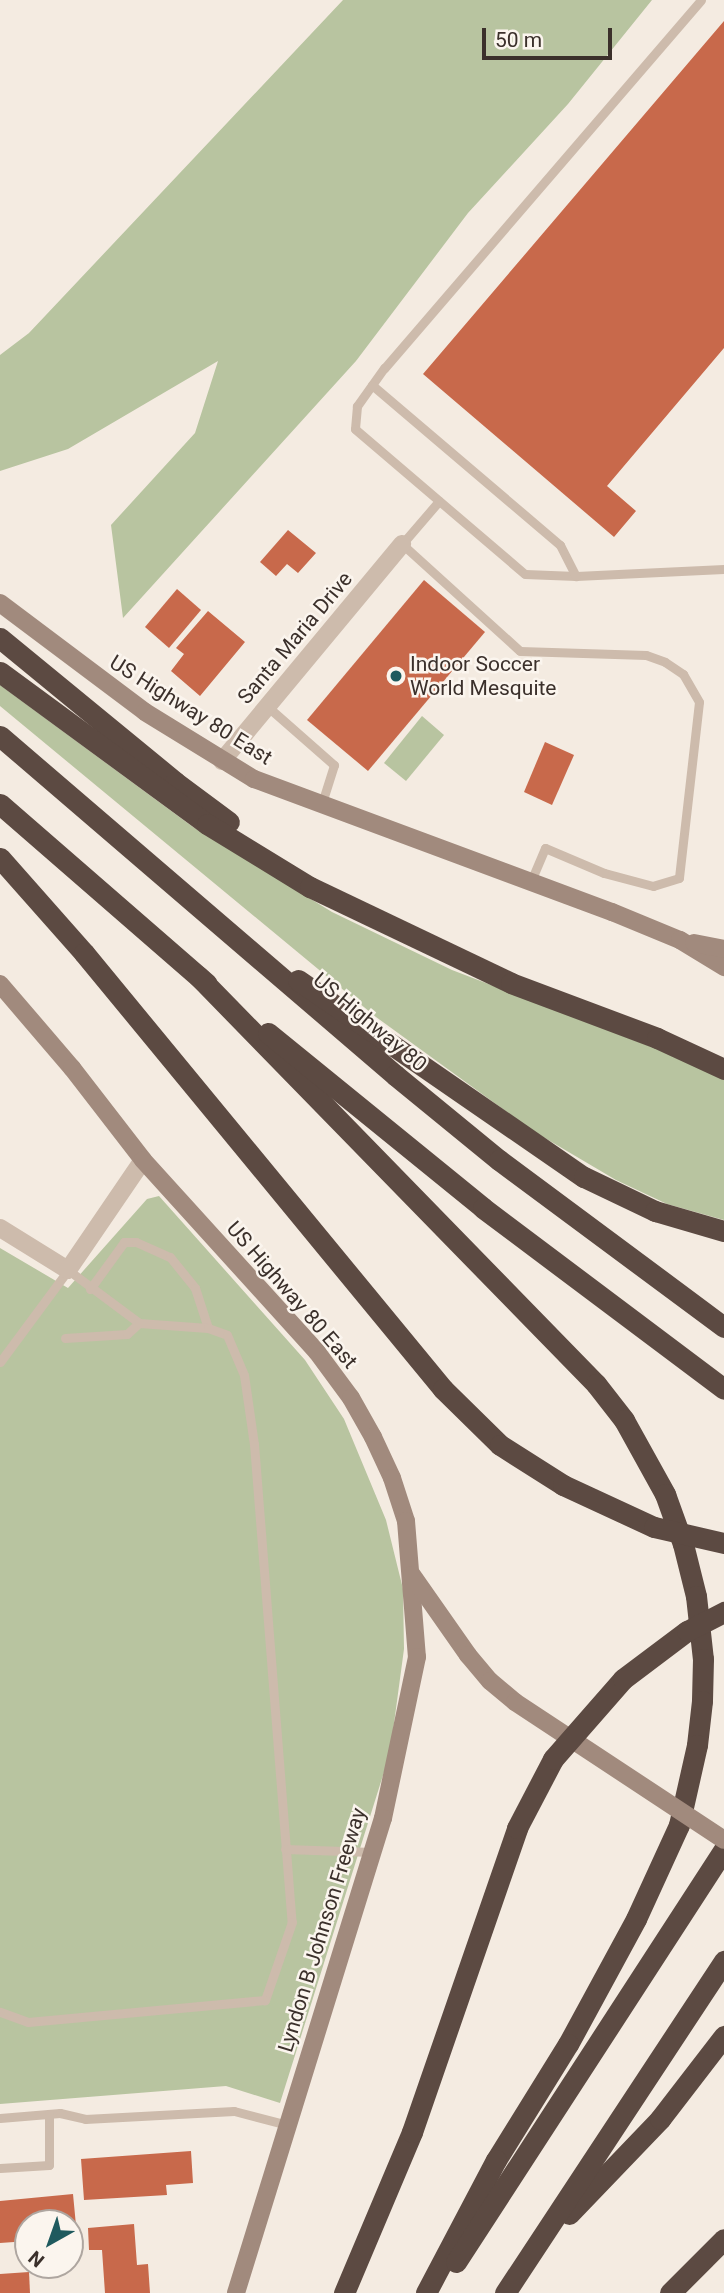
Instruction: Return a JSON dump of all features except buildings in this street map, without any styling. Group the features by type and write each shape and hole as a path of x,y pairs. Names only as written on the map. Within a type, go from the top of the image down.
{"highway":[{"path":"0,638 175,782 346,903"},
{"path":"0,672 207,824 289,876 511,983 718,1065"},
{"name":"US Highway 80","path":"0,736 257,960 499,1160 724,1327"},
{"path":"0,804 198,976 483,1208 724,1389"},
{"path":"0,858 92,964 443,1389 500,1445 563,1485 654,1527 724,1543"},
{"path":"257,960 313,988 469,1100 584,1177 655,1211 724,1231"},
{"path":"198,976 597,1384 629,1429 666,1494 683,1544 696,1596 703,1659 702,1701 698,1745 679,1825 636,1920 568,2044 496,2160 426,2293"},
{"path":"344,2293 412,2132 517,1828 553,1759 623,1679 687,1631 724,1612"},
{"path":"436,2293 724,1850"},
{"path":"505,2293 724,1961"},
{"path":"531,2253 660,2119 724,2036"},
{"path":"670,2293 724,2239"}],"main road":[{"name":"US Highway 80 East","path":"0,603 145,712 254,779 680,940 724,967"},
{"path":"680,940 724,949"},
{"name":"US Highway 80 East","path":"0,984 72,1068 143,1160 317,1352 351,1398 392,1479 406,1521 412,1575 468,1655 490,1681 515,1702 724,1839"},
{"name":"Lyndon B Johnson Freeway","path":"236,2293 383,1818 417,1657 412,1575"}],"street":[{"name":"Santa Maria Drive","path":"222,761 402,544"},
{"path":"0,1228 68,1270 143,1160"}],"lane":[{"path":"701,0 372,385 357,406 355,429 524,574 576,576 724,569"},
{"path":"372,385 560,545 576,576"},
{"path":"439,501 402,544 520,651 646,655 665,662 682,674 693,687 699,711 679,878 653,886 604,873 545,848 530,883"},
{"path":"268,707 334,765 321,806"},
{"path":"90,1289 124,1242 136,1242 170,1257 195,1288 208,1328"},
{"path":"0,1362 68,1270 139,1323 208,1328 227,1335 244,1375 264,1548 271,1689 292,1922 265,2000 28,2022 0,2012"},
{"path":"65,1338 127,1334 139,1323"},
{"path":"285,1849 372,1852"},
{"path":"0,2118 60,2113 85,2119 234,2111 288,2125"},
{"path":"0,2168 49,2165 49,2114"}],"green space":[{"path":"343,0 652,0 568,104 468,213 356,361 123,618 111,525 195,433 218,361 68,449 0,471 0,355 29,333"},
{"path":"0,685 193,827 332,912 452,970 699,1065 724,1080 724,1220 667,1204 616,1180 533,1131 376,1017 0,706"},
{"path":"422,716 444,735 406,781 384,763"},
{"path":"159,1196 305,1360 344,1419 386,1520 403,1589 404,1649 390,1753 280,2103 226,2086 0,2104 0,1248 68,1288 147,1199"}],"place":[{"name":"Indoor Soccer World Mesquite","path":"396,676"}]}
